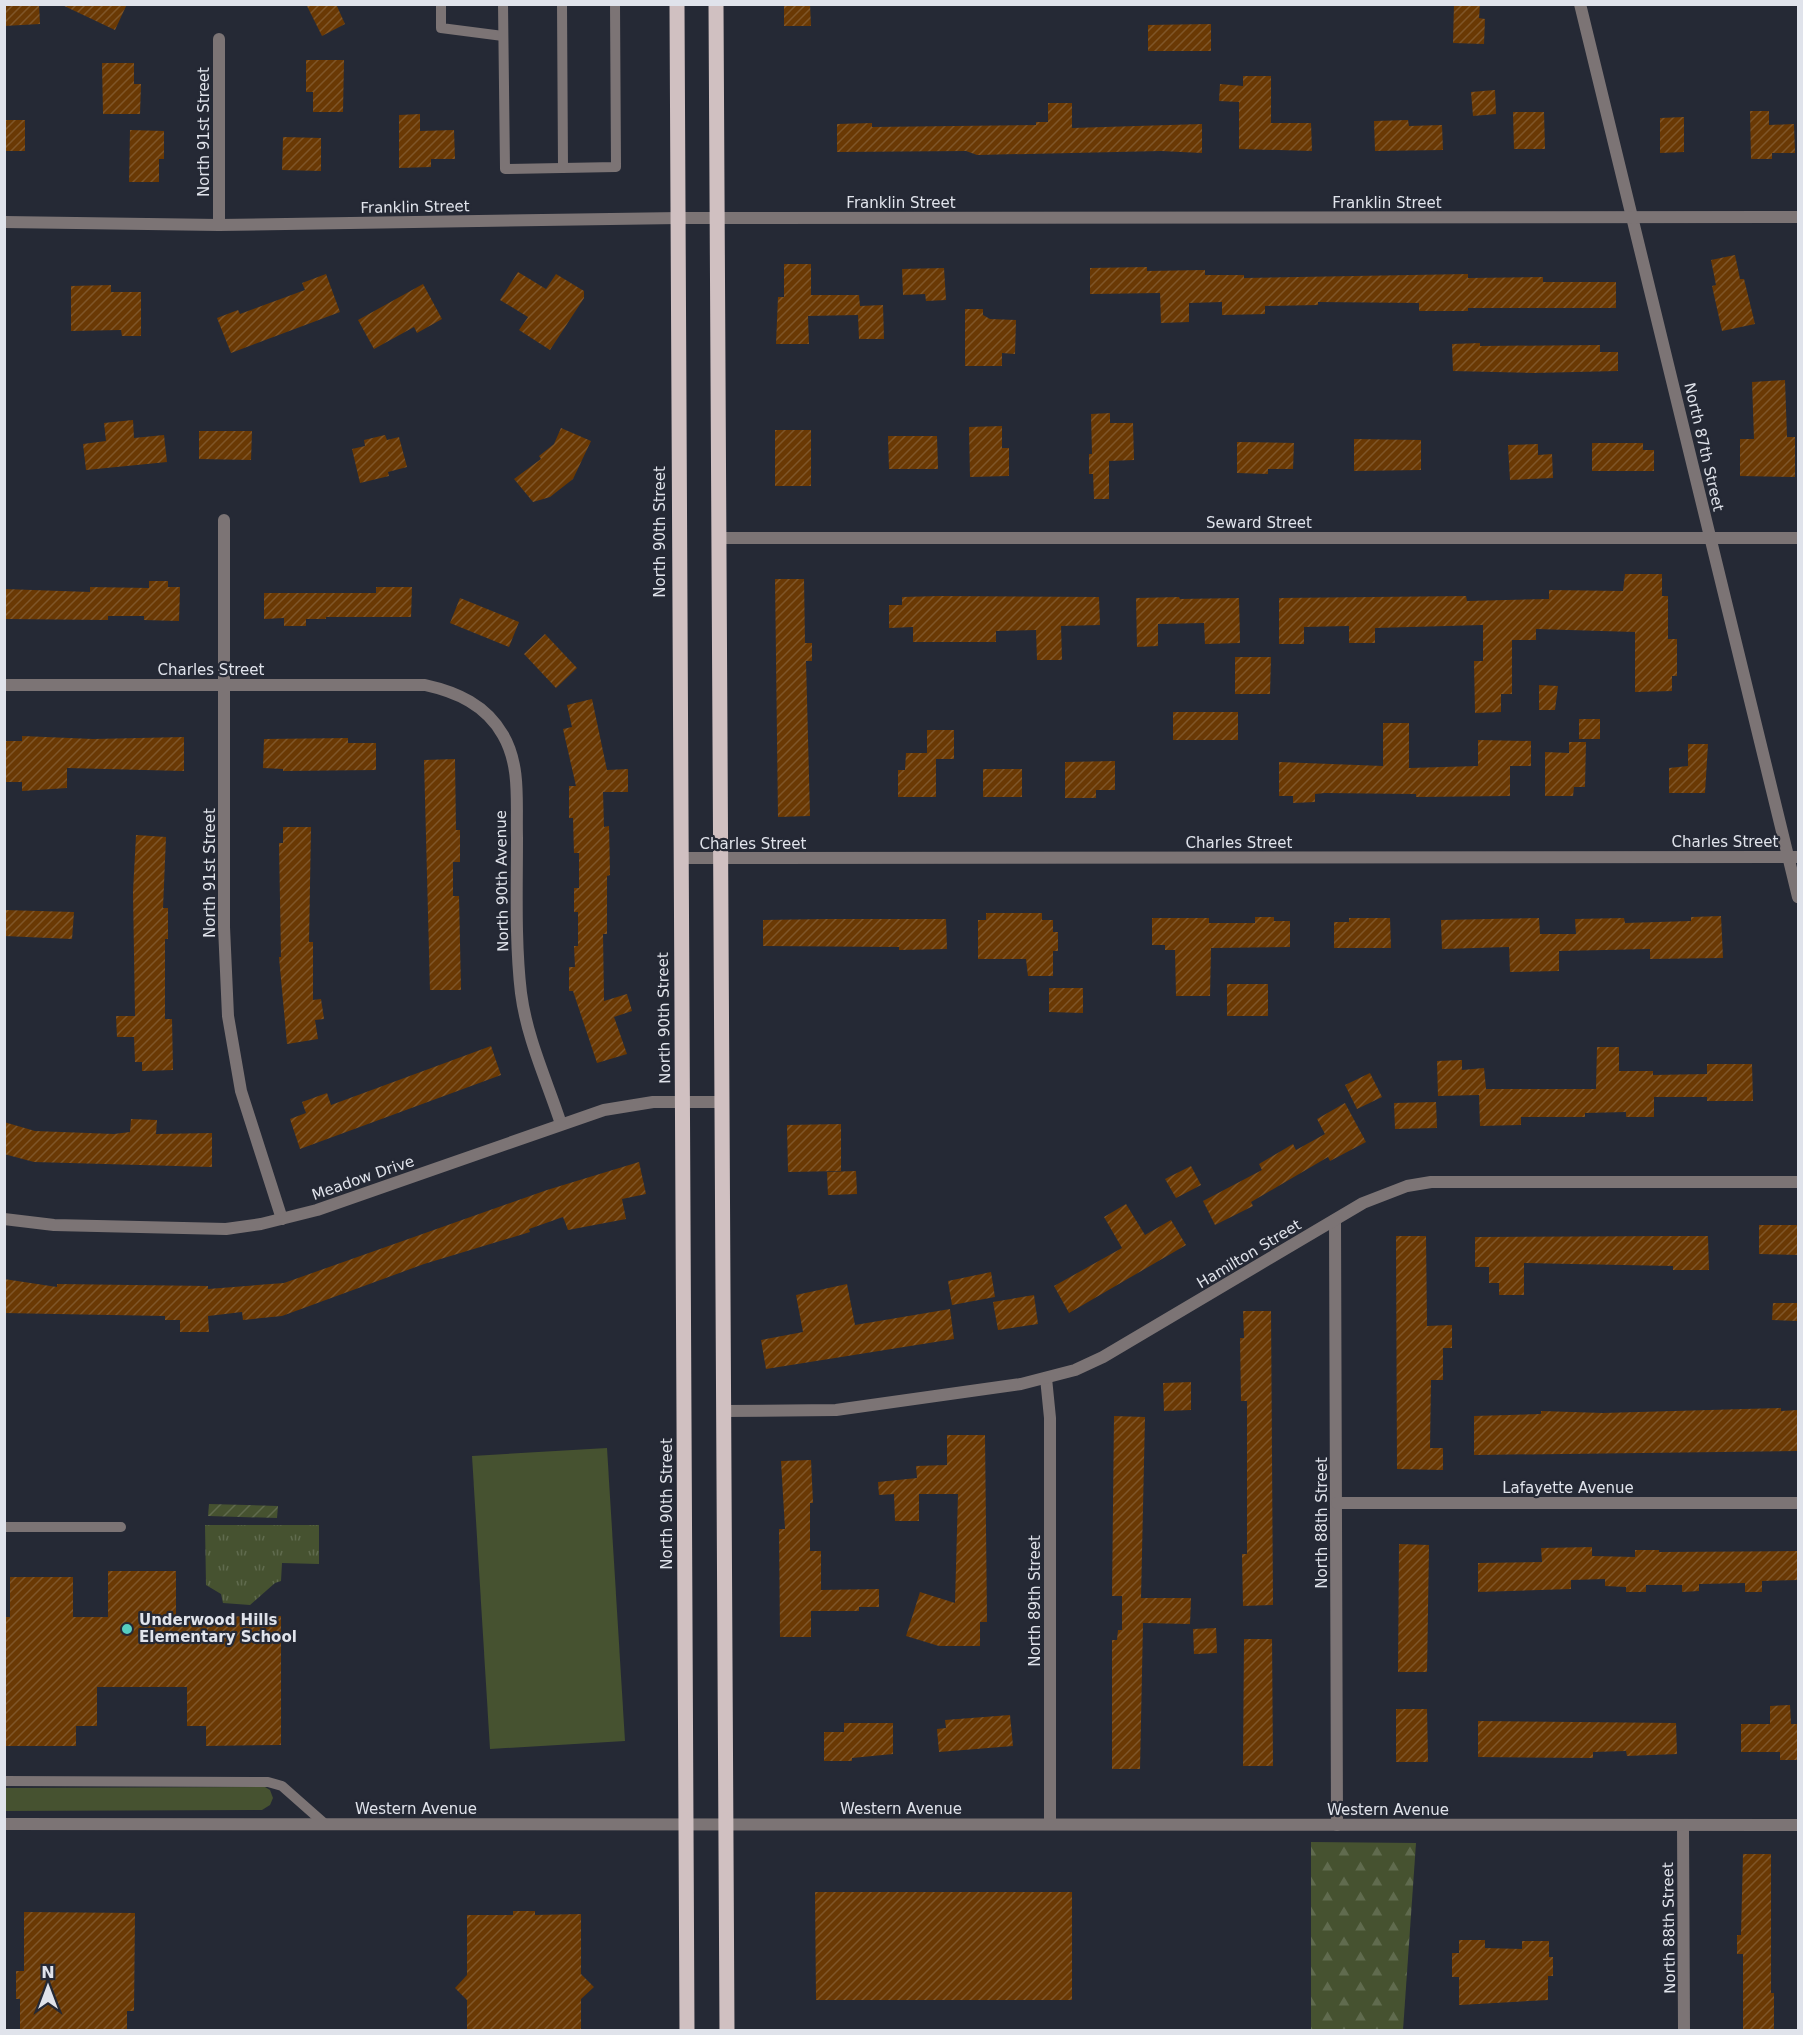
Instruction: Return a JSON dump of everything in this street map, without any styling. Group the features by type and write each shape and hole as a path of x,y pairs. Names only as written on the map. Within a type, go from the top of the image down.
{"main road":[{"name":"North 90th Street","path":"677,4 687,2031"},
{"path":"716,4 727,2031"}],"street":[{"name":"North 87th Street","path":"1580,4 1710,537 1794,857 1798,897"},
{"name":"North 91st Street","path":"219,39 219,225"},
{"name":"Franklin Street","path":"4,222 219,225 679,218 1798,217"},
{"name":"North 91st Street","path":"224,520 224,927 228,1016 241,1091 282,1218"},
{"name":"Seward Street","path":"719,538 1798,537"},
{"name":"Charles Street","path":"4,685 418,685"},
{"name":"North 90th Avenue","path":"418,685 450,691 467,699 489,716 503,734 511,752 516,771 518,937 522,996 530,1037 561,1124"},
{"name":"Charles Street","path":"680,858 1794,857"},
{"name":"Meadow Drive","path":"4,1219 54,1225 226,1229 317,1210 561,1124 630,1104 722,1102"},
{"name":"Hamilton Street","path":"724,1411 836,1410 1021,1384 1075,1371 1103,1357 1335,1220 1386,1193 1431,1182 1798,1182"},
{"name":"North 88th Street","path":"1335,1220 1337,1825"},
{"name":"North 89th Street","path":"1046,1378 1050,1418 1050,1824"},
{"name":"Lafayette Avenue","path":"1337,1503 1798,1503"},
{"name":"Western Avenue","path":"4,1824 1798,1825"},
{"name":"North 88th Street","path":"1683,1825 1684,2031"}],"lane":[{"path":"441,4 441,28 503,36"},
{"path":"502,4 505,169 616,167 615,4"},
{"path":"562,4 563,168"},
{"path":"4,1527 121,1527"},
{"path":"4,1780 268,1782 282,1786 325,1824"}],"green space":[{"path":"607,1448 625,1741 490,1749 472,1456"},
{"path":"209,1504 278,1506 277,1518 208,1516"},
{"path":"205,1525 319,1525 319,1564 282,1563 281,1581 275,1583 250,1605 223,1603 221,1594 206,1585"},
{"path":"265,1787 270,1790 273,1798 270,1805 262,1810 5,1811 4,1788"},
{"path":"1311,1842 1416,1843 1403,2030 1311,2030"}],"building":[{"path":"4,4 39,4 40,24 4,26"},
{"path":"60,4 127,4 115,30"},
{"path":"306,4 336,4 345,24 322,36"},
{"path":"784,4 810,4 811,26 784,26"},
{"path":"1454,4 1480,4 1479,18 1485,19 1484,44 1453,43"},
{"path":"1211,24 1211,51 1148,51 1148,25"},
{"path":"306,60 344,60 343,112 313,112 313,92 306,92"},
{"path":"102,63 134,63 134,84 141,84 140,114 103,114"},
{"path":"1243,76 1271,76 1271,123 1311,123 1312,151 1239,149 1239,102 1219,101 1220,84 1243,86"},
{"path":"1495,90 1496,114 1473,116 1471,92"},
{"path":"1048,103 1072,103 1072,128 1202,124 1202,153 1161,151 977,155 966,151 837,152 837,124 872,123 872,127 1036,125 1036,122 1048,122"},
{"path":"1750,111 1769,111 1769,125 1794,124 1795,153 1772,153 1772,159 1751,159"},
{"path":"1513,112 1544,112 1545,149 1514,149"},
{"path":"420,114 420,131 454,130 455,159 431,159 431,167 399,168 399,115"},
{"path":"1684,117 1684,152 1660,153 1660,118"},
{"path":"4,120 25,120 25,151 4,151"},
{"path":"1408,120 1409,126 1442,125 1443,150 1375,151 1374,121"},
{"path":"130,130 164,131 164,159 159,159 159,182 129,182"},
{"path":"283,137 321,138 321,171 282,170"},
{"path":"1735,255 1740,279 1744,279 1755,324 1722,331 1712,286 1716,285 1711,260"},
{"path":"784,264 811,264 811,295 859,295 860,306 883,305 884,339 859,339 858,315 808,316 809,344 776,344 778,297 784,297"},
{"path":"1147,267 1147,271 1205,270 1205,275 1244,275 1244,278 1468,274 1468,278 1543,277 1543,282 1616,282 1616,308 1468,308 1468,311 1419,311 1419,303 1318,302 1318,305 1265,306 1265,314 1222,315 1222,302 1189,303 1189,322 1161,323 1160,293 1090,294 1090,268"},
{"path":"944,268 946,300 926,301 925,294 903,295 902,269"},
{"path":"518,272 546,289 556,274 584,291 584,298 550,350 519,330 528,317 500,300"},
{"path":"326,274 340,312 231,353 217,318 238,310 240,314 305,290 302,283"},
{"path":"423,284 442,319 417,333 414,327 374,349 358,320"},
{"path":"111,285 111,292 141,292 141,336 122,336 121,330 71,331 71,286"},
{"path":"965,309 983,309 983,315 990,319 1016,320 1015,354 1002,353 1002,366 965,366"},
{"path":"1480,343 1480,346 1600,345 1600,352 1618,352 1618,371 1533,373 1453,371 1452,344"},
{"path":"1785,380 1787,437 1795,437 1795,477 1740,476 1740,439 1754,439 1752,382"},
{"path":"1110,413 1110,423 1133,423 1134,460 1109,461 1109,499 1094,499 1093,474 1089,474 1089,454 1092,454 1091,414"},
{"path":"133,420 134,438 164,435 167,462 86,470 83,444 106,441 104,423"},
{"path":"1002,426 1002,448 1009,448 1009,476 970,477 969,427"},
{"path":"561,428 591,441 573,479 550,497 533,502 514,479 541,459 539,456 554,444"},
{"path":"775,430 811,430 811,486 775,486"},
{"path":"199,431 252,431 251,460 199,459"},
{"path":"385,435 387,440 399,437 407,467 388,472 389,476 360,483 352,449 365,446 364,440"},
{"path":"888,436 937,436 938,469 889,469"},
{"path":"1354,439 1421,440 1421,470 1354,471"},
{"path":"1237,442 1294,443 1293,469 1268,469 1268,474 1237,473"},
{"path":"1592,443 1643,443 1643,450 1654,450 1654,471 1592,471"},
{"path":"1538,444 1538,455 1552,454 1553,478 1510,480 1508,445"},
{"path":"1625,574 1662,574 1662,596 1668,596 1668,639 1677,639 1677,676 1672,676 1672,691 1635,692 1635,632 1536,629 1536,640 1512,640 1512,694 1501,694 1501,712 1475,713 1474,661 1483,661 1483,625 1375,628 1375,643 1349,643 1349,626 1304,627 1304,644 1279,644 1279,598 1466,596 1467,601 1549,599 1549,590 1623,591"},
{"path":"775,579 804,579 805,643 812,643 812,661 806,661 810,816 778,817"},
{"path":"149,581 168,581 168,587 180,587 179,621 144,620 144,616 108,616 108,620 4,619 4,589 90,592 90,587 149,588"},
{"path":"376,587 412,587 411,617 326,617 326,619 306,619 306,626 284,626 284,618 264,619 264,593 376,593"},
{"path":"902,597 1099,597 1100,625 1061,626 1062,660 1037,660 1036,630 996,631 996,642 913,642 913,627 889,628 889,605 902,605"},
{"path":"1179,597 1180,599 1239,598 1240,643 1205,644 1204,623 1158,624 1158,646 1137,647 1136,598"},
{"path":"460,598 519,622 509,647 450,623"},
{"path":"545,634 577,668 556,688 524,654"},
{"path":"1235,657 1271,657 1270,694 1235,694"},
{"path":"1539,685 1558,686 1555,710 1539,710"},
{"path":"592,699 607,770 628,769 628,792 603,792 604,827 609,826 610,875 607,876 607,934 603,934 604,1001 627,994 632,1011 614,1017 627,1054 597,1063 573,991 569,991 569,967 575,967 574,946 578,946 578,912 574,912 574,888 579,888 579,853 574,853 573,818 569,818 569,786 576,786 563,729 572,727 567,705"},
{"path":"1173,712 1238,712 1238,740 1173,740"},
{"path":"1579,719 1600,719 1600,739 1579,739"},
{"path":"1383,723 1409,723 1409,768 1478,766 1478,740 1531,741 1531,766 1510,766 1510,796 1416,797 1416,794 1324,793 1315,794 1315,802 1293,803 1293,796 1279,796 1279,762 1383,766"},
{"path":"927,730 954,730 954,759 936,759 936,797 898,797 898,770 905,770 906,753 927,753"},
{"path":"22,736 93,739 184,737 184,771 67,768 67,788 22,791 22,782 4,782 4,741 22,741"},
{"path":"348,738 348,743 376,743 376,770 283,771 283,769 263,768 264,739"},
{"path":"1569,742 1586,742 1585,787 1574,787 1573,796 1545,796 1545,752 1569,753"},
{"path":"1688,744 1708,744 1705,793 1669,793 1669,768 1688,766"},
{"path":"455,759 456,830 460,830 460,862 453,862 453,896 459,896 461,990 430,990 424,760"},
{"path":"1115,761 1115,790 1096,790 1096,798 1065,798 1065,762"},
{"path":"983,769 1022,769 1022,797 983,797"},
{"path":"283,827 311,827 309,942 313,942 313,1000 321,999 324,1019 315,1020 318,1039 287,1044 279,957 281,957 279,843 283,843"},
{"path":"136,835 166,837 163,908 168,908 168,939 165,939 165,1019 172,1019 173,1070 142,1071 142,1062 135,1062 134,1037 117,1037 116,1016 135,1016 133,892"},
{"path":"4,910 74,912 72,939 4,936"},
{"path":"986,913 1042,913 1042,920 1053,920 1053,932 1058,932 1058,951 1053,951 1053,976 1028,976 1026,959 978,959 978,920 986,920"},
{"path":"1721,916 1723,958 1650,959 1650,949 1559,951 1559,971 1510,972 1509,947 1442,949 1441,920 1539,918 1540,934 1576,934 1575,919 1624,918 1625,923 1691,921 1691,917"},
{"path":"1255,917 1274,917 1274,921 1290,921 1290,947 1211,948 1210,996 1176,996 1175,950 1165,950 1165,945 1152,945 1152,918 1209,918 1209,923 1255,923"},
{"path":"1349,918 1390,918 1391,948 1334,948 1334,922 1349,922"},
{"path":"946,919 947,949 763,946 763,920"},
{"path":"1227,984 1268,984 1268,1016 1227,1016"},
{"path":"1049,988 1083,988 1083,1013 1049,1012"},
{"path":"491,1046 501,1075 300,1149 290,1119 306,1113 302,1102 327,1093 331,1105"},
{"path":"1597,1047 1619,1047 1619,1071 1653,1071 1653,1075 1707,1074 1707,1064 1752,1064 1753,1101 1707,1101 1707,1097 1654,1097 1654,1117 1626,1117 1626,1112 1585,1113 1585,1117 1521,1117 1521,1125 1480,1126 1479,1095 1438,1096 1437,1061 1462,1060 1462,1070 1484,1068 1486,1089 1596,1089"},
{"path":"1370,1073 1382,1097 1357,1109 1345,1085"},
{"path":"1436,1102 1437,1128 1395,1129 1394,1103"},
{"path":"1345,1103 1366,1142 1330,1161 1328,1157 1251,1202 1253,1206 1215,1225 1203,1201 1262,1170 1259,1164 1293,1144 1296,1150 1325,1134 1317,1119"},
{"path":"131,1119 157,1120 156,1134 212,1133 212,1167 34,1162 4,1154 4,1122 35,1131 114,1134 130,1132"},
{"path":"841,1124 841,1171 788,1172 787,1125"},
{"path":"639,1162 646,1194 622,1199 626,1219 568,1230 563,1217 529,1229 530,1232 424,1264 282,1316 243,1320 242,1312 208,1316 209,1332 180,1332 180,1320 165,1320 165,1316 4,1313 4,1279 57,1287 57,1284 208,1286 208,1289 284,1283 547,1190"},
{"path":"1191,1166 1201,1185 1176,1198 1165,1179"},
{"path":"856,1171 857,1194 828,1195 827,1172"},
{"path":"1126,1204 1145,1235 1171,1220 1186,1245 1069,1313 1054,1286 1122,1248 1104,1217"},
{"path":"1759,1225 1798,1225 1798,1255 1759,1254"},
{"path":"1396,1236 1426,1236 1427,1326 1452,1325 1452,1348 1443,1348 1443,1380 1431,1380 1430,1448 1443,1448 1443,1470 1397,1469"},
{"path":"1708,1236 1709,1270 1673,1270 1673,1266 1524,1263 1524,1295 1499,1295 1499,1283 1489,1283 1489,1267 1475,1267 1475,1237"},
{"path":"991,1272 995,1297 952,1305 948,1281"},
{"path":"847,1284 855,1325 950,1309 954,1339 766,1369 761,1340 803,1332 796,1295"},
{"path":"1034,1295 1038,1324 998,1330 993,1302"},
{"path":"1773,1303 1798,1303 1798,1321 1772,1320"},
{"path":"1243,1311 1271,1311 1273,1605 1243,1606 1242,1554 1247,1554 1247,1401 1241,1401 1240,1338 1244,1338"},
{"path":"1191,1382 1191,1410 1164,1411 1163,1383"},
{"path":"1781,1408 1781,1411 1798,1410 1798,1451 1474,1455 1474,1416 1541,1414 1541,1411 1603,1413"},
{"path":"1114,1416 1145,1417 1141,1598 1191,1598 1190,1624 1143,1623 1140,1769 1112,1769 1112,1640 1117,1640 1118,1630 1122,1630 1122,1596 1112,1596"},
{"path":"947,1435 985,1435 987,1622 980,1622 980,1646 939,1646 906,1636 920,1592 955,1603 958,1494 919,1494 919,1521 895,1521 894,1494 879,1495 878,1482 917,1478 916,1466 947,1465"},
{"path":"811,1460 813,1503 810,1503 810,1551 821,1551 821,1590 879,1589 879,1607 859,1607 859,1611 811,1611 811,1637 780,1637 779,1529 785,1529 781,1461"},
{"path":"1399,1544 1429,1545 1427,1672 1398,1672"},
{"path":"1592,1547 1592,1556 1635,1557 1635,1550 1659,1550 1659,1552 1798,1551 1798,1580 1762,1581 1762,1592 1745,1592 1745,1583 1699,1584 1699,1591 1682,1592 1682,1585 1646,1585 1646,1592 1626,1592 1626,1587 1605,1586 1605,1579 1571,1580 1571,1589 1478,1592 1478,1563 1542,1562 1541,1548"},
{"path":"108,1571 176,1571 176,1617 281,1616 281,1745 206,1746 206,1726 187,1726 187,1687 97,1687 97,1726 76,1726 76,1746 4,1746 4,1617 10,1617 10,1577 73,1577 73,1617 108,1617"},
{"path":"1216,1628 1217,1653 1194,1654 1193,1629"},
{"path":"1244,1639 1272,1639 1273,1766 1243,1766"},
{"path":"1790,1705 1791,1724 1798,1724 1798,1760 1780,1760 1780,1752 1741,1752 1741,1724 1770,1724 1770,1706"},
{"path":"1396,1709 1427,1709 1428,1762 1396,1762"},
{"path":"1010,1715 1013,1746 939,1752 937,1729 946,1728 945,1720"},
{"path":"1478,1721 1676,1723 1677,1754 1627,1756 1626,1751 1593,1752 1593,1758 1478,1757"},
{"path":"844,1723 893,1723 893,1754 852,1758 852,1761 824,1761 824,1732 844,1732"},
{"path":"1743,1854 1771,1854 1771,1993 1774,1993 1774,2031 1743,2031 1743,1954 1737,1954 1737,1935 1741,1935"},
{"path":"815,1892 1072,1892 1072,2000 816,2000"},
{"path":"513,1911 535,1911 535,1915 581,1914 581,1974 594,1987 581,1999 581,2031 467,2031 467,2000 455,1988 467,1975 467,1915 513,1915"},
{"path":"24,1912 135,1913 134,2011 127,2011 127,2031 20,2031 20,1999 16,1999 16,1971 24,1971"},
{"path":"1459,1940 1485,1940 1485,1948 1522,1949 1522,1941 1549,1941 1549,1957 1553,1957 1553,1976 1548,1976 1548,2000 1459,2005 1459,1977 1452,1977 1452,1953 1459,1953"}],"place":[{"name":"Underwood Hills Elementary School","path":"127,1629"}]}
